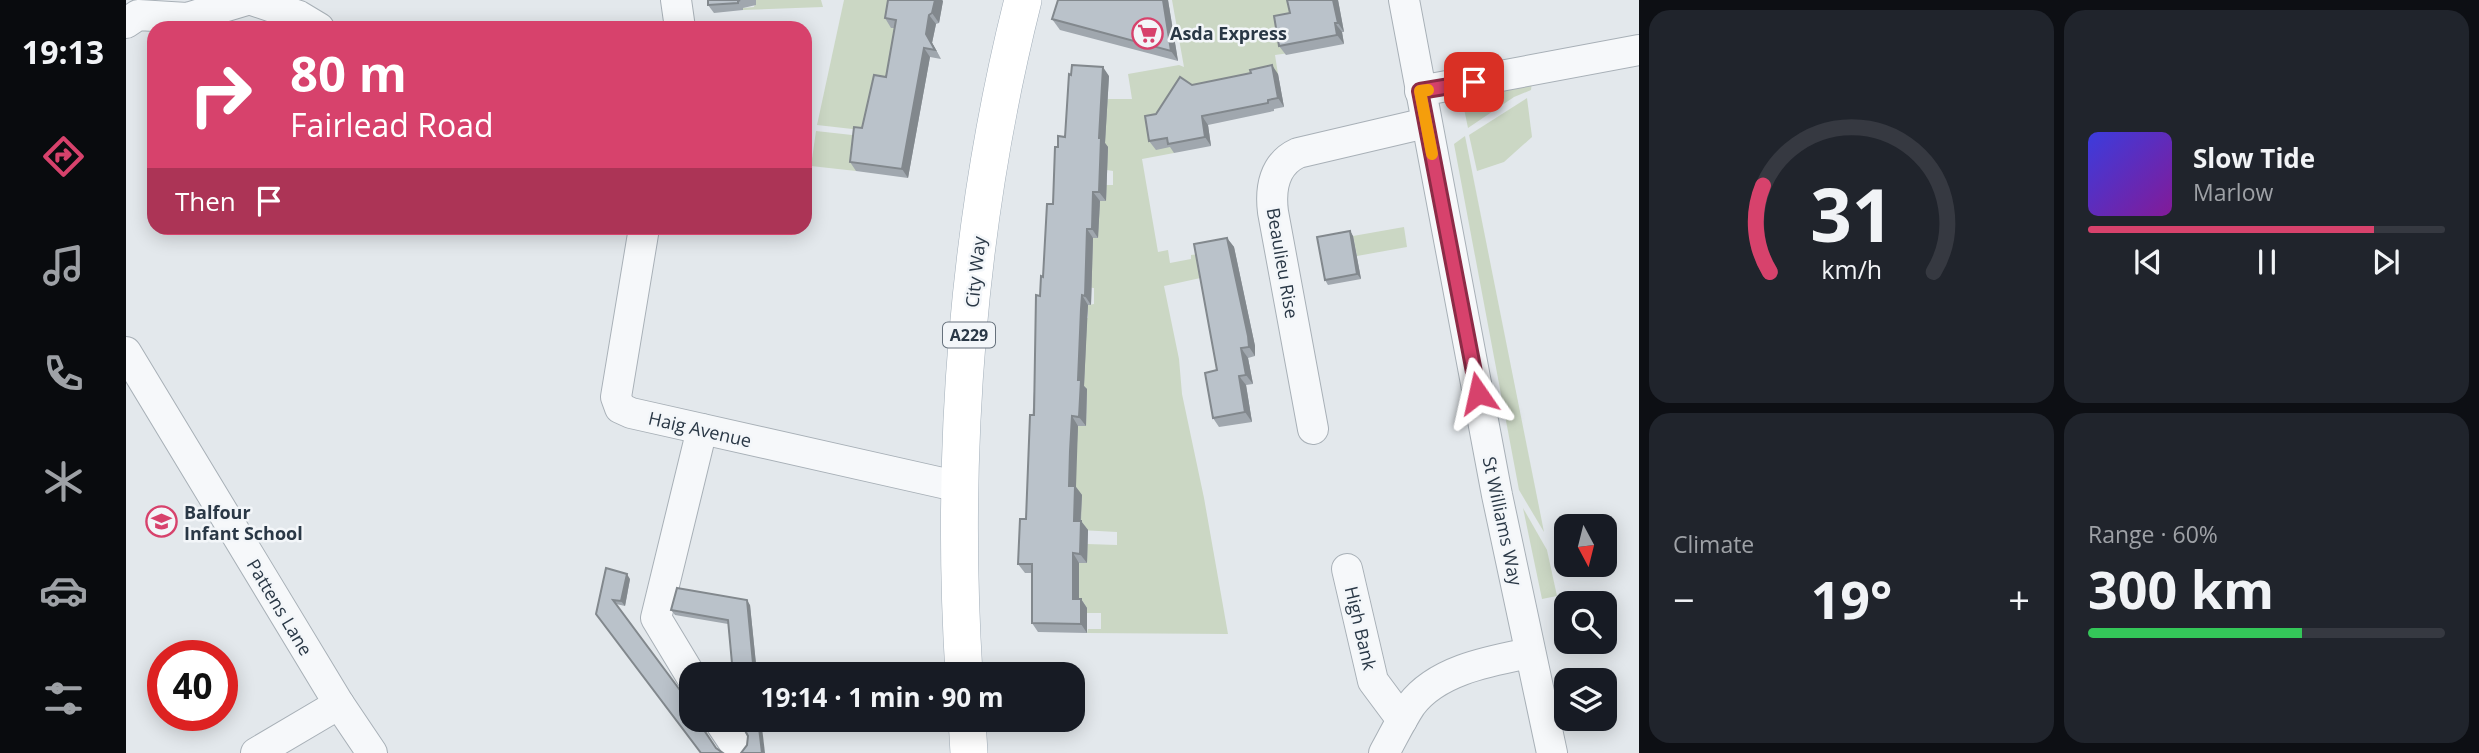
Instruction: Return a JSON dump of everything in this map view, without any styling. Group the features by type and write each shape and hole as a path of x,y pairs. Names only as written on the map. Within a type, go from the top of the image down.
{"main road":[{"name":"City Way","path":"964,662 960,487 967,359 980,225 992,146 1023,0"},
{"path":"968,732 970,753"}],"street":[{"path":"126,23 138,15 187,18 250,0 307,21"},
{"path":"676,0 679,21"},
{"name":"St Williams Way","path":"1404,0 1497,495 1552,753"},
{"path":"1420,91 1639,50"},
{"name":"Beaulieu Rise","path":"1312,429 1273,212 1273,181 1284,164 1298,153 1426,123"},
{"name":"Haig Avenue","path":"644,235 619,375 617,403 620,408 631,413 960,487"},
{"name":"Pattens Lane","path":"126,352 339,704 372,753"},
{"path":"683,662 656,618 702,429"},
{"name":"High Bank","path":"1347,569 1373,681 1402,720"},
{"path":"1384,753 1412,705 1437,683 1474,667 1530,653"},
{"path":"256,753 339,704"}],"green space":[{"path":"756,0 821,0 823,7 743,10 754,7"},
{"path":"844,0 906,0 902,30 870,131 817,125"},
{"path":"1172,0 1292,0 1311,50 1275,55 1278,74 1256,78 1173,147 1174,153 1142,159 1158,252 1168,250 1170,263 1191,259 1191,255 1200,254 1205,277 1164,286 1228,634 1087,633 1088,629 1101,629 1101,613 1087,613 1071,608 1078,585 1070,562 1086,563 1087,544 1117,545 1117,532 1080,530 1064,495 1075,460 1066,425 1086,425 1087,390 1084,389 1081,318 1088,318 1088,305 1094,304 1094,288 1082,287 1091,262 1084,237 1098,237 1084,215 1106,185 1113,185 1113,171 1107,170 1086,146 1108,99 1132,99 1128,74 1179,65 1184,67"},
{"path":"1532,82 1531,90 1514,97 1468,128 1462,99 1466,95"},
{"path":"1527,98 1532,137 1504,162 1477,171 1469,135"},
{"path":"816,131 861,136 856,171 812,166"},
{"path":"1465,136 1544,532 1519,490 1454,144"},
{"path":"1404,227 1407,247 1357,256 1353,236"},
{"path":"1523,508 1547,550 1556,591 1554,597 1542,599"}],"building":[{"path":"708,0 740,0 738,3 708,5"},
{"path":"888,0 935,0 926,34 935,50 924,48 902,169 850,162 854,127 862,128 874,75 886,77 896,20 885,18"},
{"path":"1058,0 1163,0 1171,51 1052,19"},
{"path":"1287,0 1333,0 1338,23 1335,23 1337,35 1279,46 1274,16 1290,13"},
{"path":"1072,65 1103,67 1099,192 1093,192 1092,229 1087,229 1085,296 1082,295 1081,309 1079,417 1072,416 1070,451 1069,486 1075,486 1074,521 1081,521 1080,554 1073,553 1073,599 1081,599 1081,624 1032,623 1032,564 1018,564 1020,519 1026,519 1030,415 1034,415 1036,295 1040,296 1041,276 1043,277 1047,204 1053,204 1055,147 1058,147 1058,136 1065,137 1069,74 1071,75"},
{"path":"1272,65 1278,98 1268,100 1268,103 1202,116 1205,137 1168,144 1167,138 1149,141 1145,116 1156,114 1180,77 1192,85 1251,73 1250,70"},
{"path":"1350,231 1357,274 1325,280 1317,237"},
{"path":"1227,238 1248,336 1249,347 1241,348 1246,375 1239,376 1245,412 1213,418 1205,373 1217,370 1194,244"},
{"path":"606,568 627,574 621,601 613,600 679,689 679,724 596,614"},
{"path":"677,588 747,600 753,662 732,662 728,620 671,610"},
{"path":"685,732 705,732 716,748 723,753 701,753"},
{"path":"746,732 760,732 762,753 741,753 747,745"}],"slow traffic":[{"path":"1428,90 1420,91 1432,154"}],"place":[{"name":"Asda Express","path":"1147,33"},
{"name":"Balfour Infant School","path":"161,522"}],"route":[{"path":"1474,82 1420,91 1478,393"}]}
